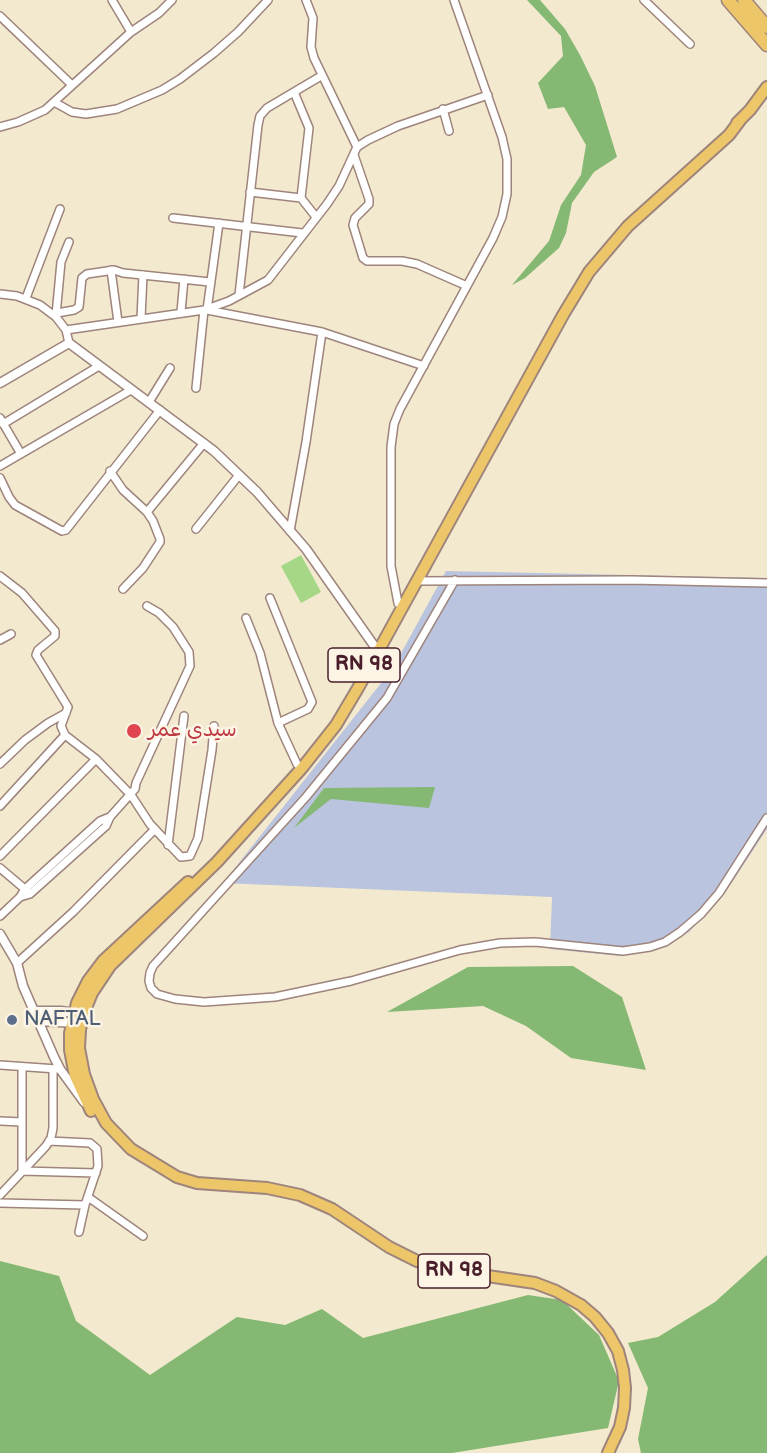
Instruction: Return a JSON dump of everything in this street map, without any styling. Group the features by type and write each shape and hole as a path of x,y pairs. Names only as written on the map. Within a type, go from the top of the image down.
{"highway":[{"path":"728,0 767,45"},
{"path":"744,0 767,27"}],"main road":[{"name":"RN 98","path":"177,1177 131,1149 112,1130 93,1099 82,1065 78,1018 88,981 103,961 212,858 297,764 332,719 375,647 557,311 584,269 636,210 741,119 763,103 767,87"},
{"name":"RN 98","path":"608,1453 620,1427 624,1408 625,1388 621,1360 614,1342 602,1325 573,1300 556,1291 528,1282 447,1270 417,1261 389,1247 332,1209 300,1195 267,1188 204,1184 159,1172 128,1153 107,1134 90,1111 78,1085 71,1059 70,1033 110,966 217,862 325,739 351,700 562,315 590,272 628,226 729,135 741,119"}],"street":[{"path":"112,0 131,32"},
{"path":"0,127 37,114 54,102 131,32 159,13 172,0"},
{"path":"54,102 72,112 86,114 117,109 162,90 214,53 238,32 268,0"},
{"path":"306,0 313,18 312,51 321,76 357,147"},
{"path":"398,603 391,566 391,440 397,416 498,228 507,194 508,171 505,148 454,0"},
{"path":"644,0 690,44"},
{"path":"0,16 72,85"},
{"path":"239,295 260,116 267,108 321,76"},
{"path":"294,92 309,128 301,198 316,217"},
{"path":"206,310 268,280 339,186 357,147 390,129 488,95"},
{"path":"443,109 449,131"},
{"path":"354,155 369,199 367,206 353,225 363,258 368,261 402,261 417,264 467,286"},
{"path":"250,192 301,198"},
{"path":"26,298 60,209"},
{"path":"173,218 303,233"},
{"path":"196,388 219,223"},
{"path":"56,315 61,262 69,242"},
{"path":"56,315 79,307 83,276 111,270 210,282"},
{"path":"111,270 118,322"},
{"path":"141,318 143,275"},
{"path":"181,312 184,279"},
{"path":"0,294 26,298 56,315 69,334 99,366 204,443 239,475 269,505 306,549 375,647"},
{"path":"0,383 69,334 118,322 206,310 322,332 424,366"},
{"path":"290,531 322,332"},
{"path":"21,454 2,421 99,366"},
{"path":"149,402 170,368"},
{"path":"0,466 131,390"},
{"path":"0,478 15,505 62,531 68,529 110,471 160,410"},
{"path":"147,512 204,443"},
{"path":"110,471 123,490 147,512 153,521 160,542 137,575 123,589"},
{"path":"196,529 239,475"},
{"path":"0,576 22,593 55,631 55,636 38,650 36,655 68,707 61,726 65,735 96,759 131,795 168,845 177,855 185,858 193,852 196,844 212,750 213,726"},
{"path":"456,580 387,698 306,797 153,966 149,981 151,988 157,994 175,999 204,1002 242,1001 283,996 351,981 452,952 500,943 535,942 623,951 650,947 665,942 701,914 719,893 767,818"},
{"path":"417,581 631,580 767,583"},
{"path":"270,598 312,702 308,709 278,723"},
{"path":"0,916 106,826 110,817 135,789 190,666 189,652 173,627 159,613 147,606"},
{"path":"246,618 260,653 278,723 297,764"},
{"path":"0,640 11,634"},
{"path":"366,635 381,636"},
{"path":"0,764 25,740 48,723 67,713"},
{"path":"168,845 184,716"},
{"path":"0,806 65,735"},
{"path":"0,856 96,759"},
{"path":"17,963 73,912 155,829"},
{"path":"0,868 28,891"},
{"path":"0,934 17,963 23,986 57,1069 90,1111"},
{"path":"33,1011 78,1018"},
{"path":"39,1022 78,1018"},
{"path":"0,1065 57,1069"},
{"path":"22,1067 22,1172"},
{"path":"0,1195 50,1141 57,1069"},
{"path":"0,1121 22,1122"},
{"path":"50,1141 90,1143 94,1145 99,1156 79,1232"},
{"path":"22,1172 96,1173"},
{"path":"88,1197 143,1236"},
{"path":"0,1203 85,1205"}],"shaded area":[{"path":"446,571 767,578 767,829 725,893 689,932 665,947 620,956 550,949 552,897 223,883 393,668"}],"green space":[{"path":"527,0 540,0 565,29 580,55 595,86 617,157 594,172 572,203 566,233 559,248 525,278 512,285 549,241 561,205 581,175 586,145 564,107 548,109 538,83 563,56 561,36"},
{"path":"301,555 321,592 301,603 281,566"},
{"path":"435,787 429,808 331,799 294,828 324,788"},
{"path":"573,966 622,997 646,1070 571,1058 526,1026 483,1006 387,1012 468,967"},
{"path":"767,1255 767,1453 641,1453 638,1439 648,1388 628,1343 658,1337 715,1302"},
{"path":"0,1261 59,1276 76,1321 150,1375 237,1317 285,1325 322,1309 363,1338 528,1295 562,1300 599,1335 619,1381 608,1428 452,1453 0,1453"}],"place":[{"name":"سيدي عمر","path":"134,731"},
{"name":"NAFTAL","path":"12,1020"}]}
